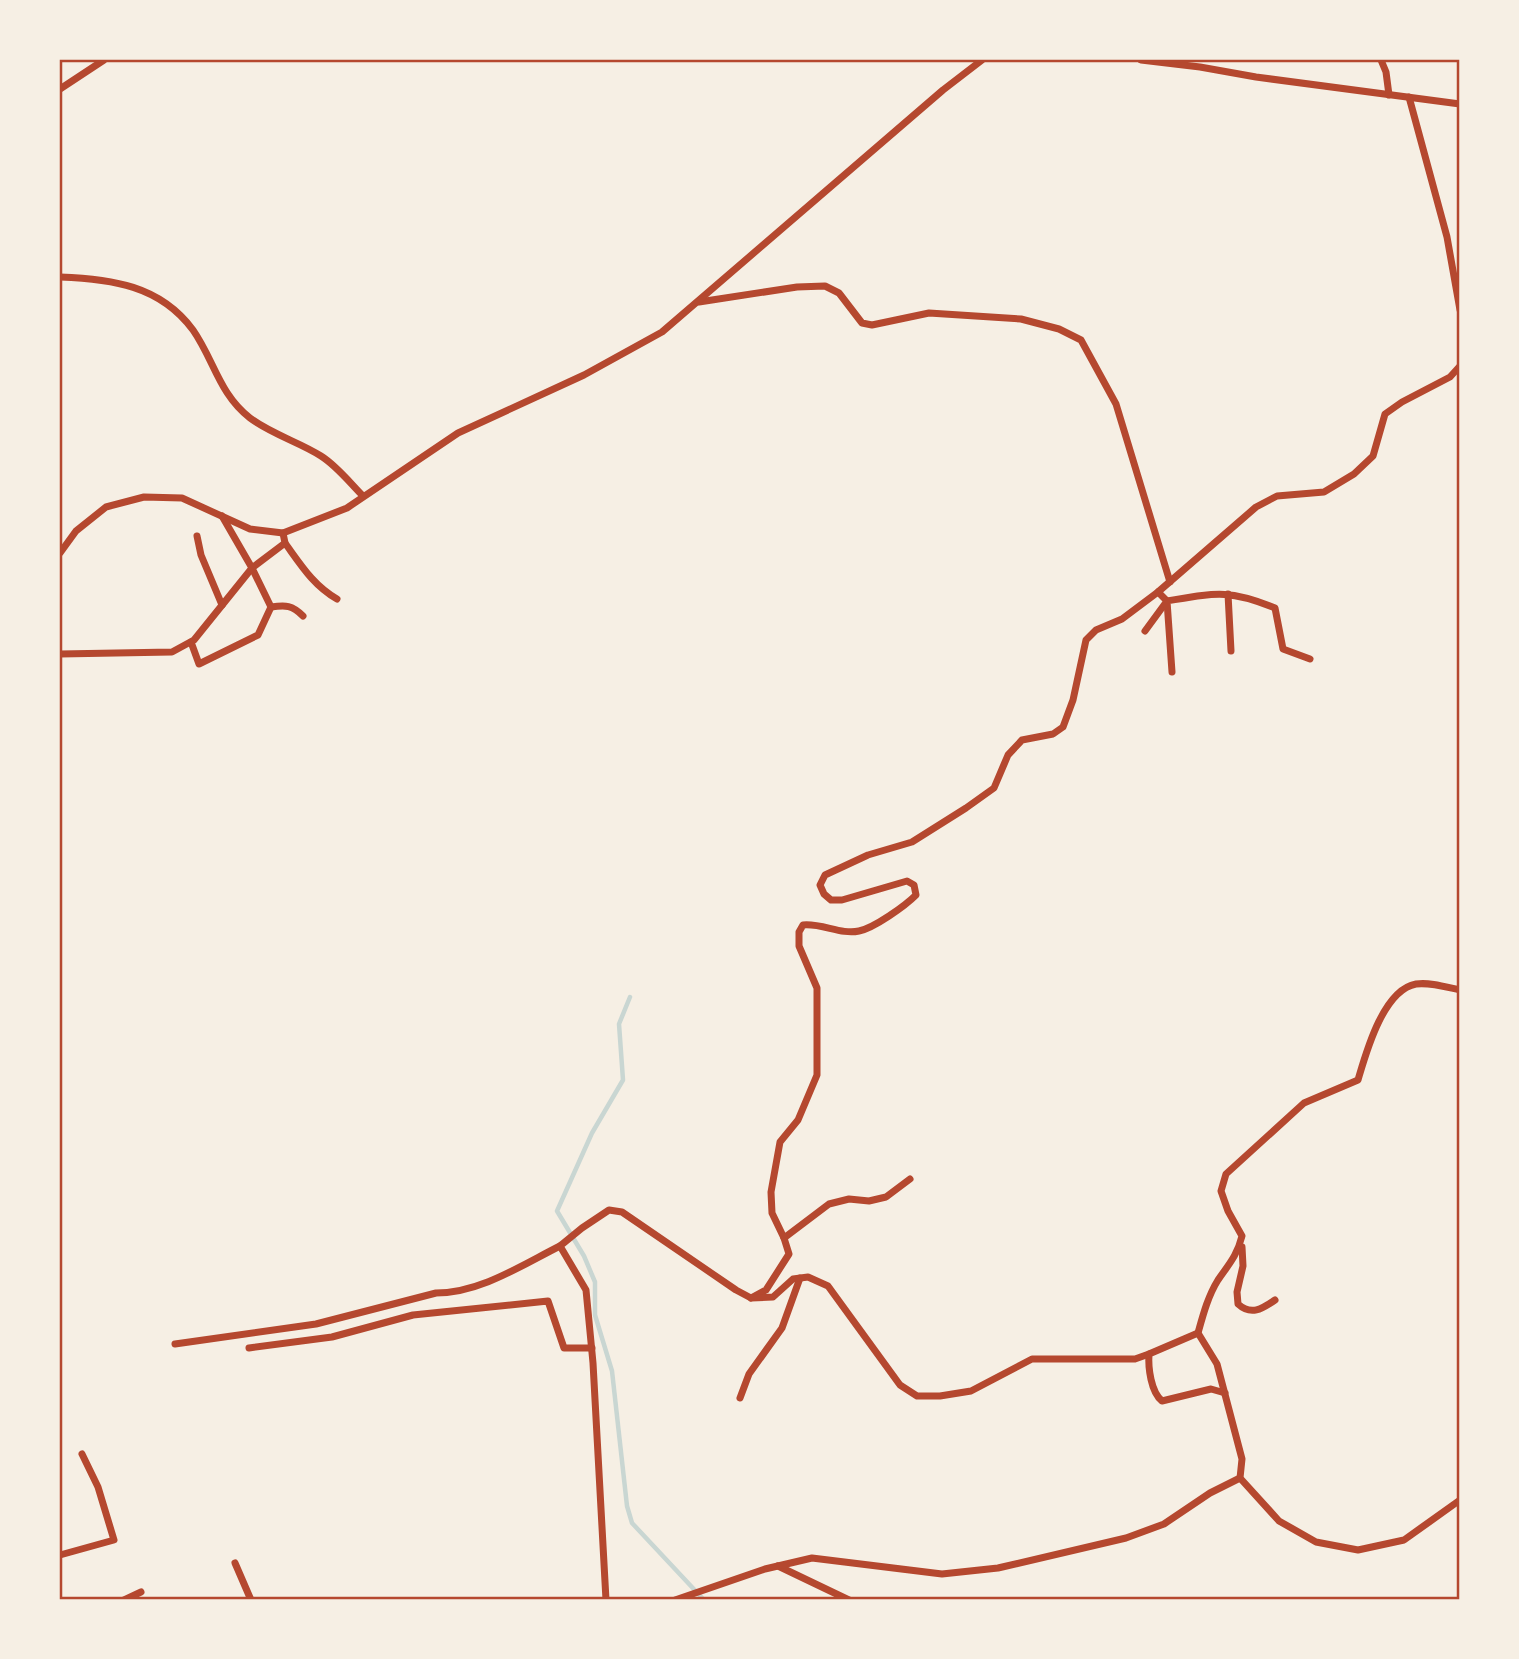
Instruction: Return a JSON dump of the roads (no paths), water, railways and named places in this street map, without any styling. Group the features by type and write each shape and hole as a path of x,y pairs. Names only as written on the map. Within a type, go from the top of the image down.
{"street":[{"path":"60,89 104,60"},
{"path":"60,554 76,531 106,507 145,496 182,498 250,529 283,533 347,508 458,433 584,375 662,332 932,99 982,60"},
{"path":"1141,60 1460,104"},
{"path":"1381,60 1386,72 1389,95"},
{"path":"1409,97 1447,237 1460,310"},
{"path":"60,277 135,286 168,305 193,330 223,389 251,419 323,457 363,496"},
{"path":"698,302 797,287 825,286 839,293 862,323 872,325 929,313 1021,319 1059,329 1081,341 1116,404 1170,582"},
{"path":"751,1298 766,1290 789,1254 772,1213 771,1192 780,1142 798,1120 817,1075 817,988 799,946 799,932 803,925 814,924 859,931 904,907 916,895 914,885 907,881 842,900 831,900 820,885 825,875 859,859 912,842 994,788 1008,755 1021,740 1053,734 1063,727 1073,700 1086,640 1096,631 1122,619 1158,592 1256,507 1277,496 1324,492 1354,474 1373,456 1385,414 1450,377 1460,366"},
{"path":"221,516 252,568 271,607"},
{"path":"283,533 285,543 309,577 324,592 337,599"},
{"path":"197,536 201,555 222,605"},
{"path":"60,654 172,652 191,642 252,568 285,543"},
{"path":"1158,592 1167,601 1172,672"},
{"path":"1145,631 1167,601 1215,593 1246,596 1275,608 1283,649 1310,659"},
{"path":"1227,594 1231,651"},
{"path":"271,607 286,605 295,608 303,617"},
{"path":"191,642 199,664 258,635 271,607"},
{"path":"1275,1300 1254,1311 1244,1309 1238,1304 1237,1292 1243,1266 1242,1236 1228,1211 1221,1191 1226,1174 1304,1103 1358,1080 1375,1026 1401,991 1415,984 1432,984 1460,990"},
{"path":"784,1238 829,1204 849,1199 869,1201 886,1197 910,1179"},
{"path":"175,1344 316,1324 436,1293 453,1293 472,1288 560,1246 609,1210 622,1212 751,1298 773,1297 793,1279 808,1277 828,1286 900,1385 917,1396 940,1396 971,1391 1016,1365 1032,1359 1135,1359 1198,1333"},
{"path":"1241,1240 1238,1253 1212,1292 1198,1333 1217,1364 1242,1459 1240,1478 1279,1521 1316,1542 1357,1549 1405,1540 1460,1500"},
{"path":"560,1246 586,1290 592,1348 606,1600"},
{"path":"740,1398 748,1374 782,1328 800,1278"},
{"path":"249,1348 332,1337 413,1315 548,1301 564,1348 592,1348"},
{"path":"1149,1354 1148,1362 1156,1396 1162,1401 1211,1389 1225,1393"},
{"path":"60,1555 114,1540 98,1487 82,1454"},
{"path":"674,1600 778,1566 812,1558 942,1574 998,1568 1126,1538 1164,1524 1210,1493 1240,1478"},
{"path":"235,1563 251,1600"},
{"path":"778,1566 849,1600"},
{"path":"124,1600 141,1592"}],"waterway":[{"path":"630,997 619,1024 623,1080 592,1133 557,1211 584,1256 595,1282 595,1315 612,1371 627,1506 632,1523 704,1600"}]}
